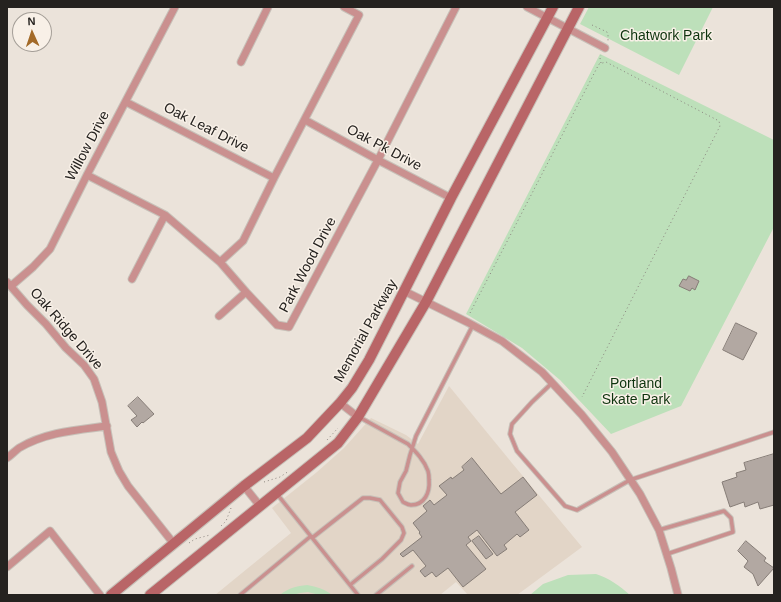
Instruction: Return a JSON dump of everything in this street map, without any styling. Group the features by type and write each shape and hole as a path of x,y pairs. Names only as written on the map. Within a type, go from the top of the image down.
{"street":[{"name":"Willow Drive","path":"9,284 33,267 50,249 175,7"},
{"path":"241,62 268,7"},
{"path":"220,262 243,241 359,15 344,7"},
{"name":"Park Wood Drive","path":"87,175 165,215 220,262 277,324 289,327 378,160 456,7"},
{"path":"527,7 605,48"},
{"name":"Memorial Parkway","path":"111,595 244,486 307,438 352,388 553,7"},
{"path":"150,595 338,443 358,417 426,302 579,7"},
{"name":"Oak Leaf Drive","path":"126,102 274,178"},
{"name":"Oak Pk Drive","path":"305,120 451,198"},
{"path":"132,279 165,215"},
{"name":"Oak Ridge Drive","path":"9,284 66,348 84,365 94,379 102,402 111,452 119,471 128,486 174,544"},
{"path":"404,291 502,341 542,372 582,415 612,452 640,494 659,530 678,595"},
{"path":"219,316 246,292"},
{"path":"340,403 358,417"},
{"path":"7,458 18,448 40,438 64,432 106,426"},
{"path":"244,486 260,506"},
{"path":"7,566 50,531 100,595"}],"lane":[{"path":"358,417 408,444 412,448 418,454 429,472 430,487 426,497 419,504 410,505 403,502 398,493 400,482 406,472 412,448 416,436 473,325"},
{"path":"552,383 512,424 510,434 517,451 565,506 577,510 630,480 774,432"},
{"path":"276,493 358,595"},
{"path":"240,595 311,537 363,498 380,500 402,527 404,533 401,540 382,559 350,585"},
{"path":"659,530 724,511 731,518 733,532 667,554"},
{"path":"376,595 412,566"}],"path":[{"path":"470,313 599,64 606,62 719,121 720,126 582,397"}],"shaded area":[{"path":"449,386 582,547 517,595 468,595 456,582 440,595 215,595 291,533 272,508 344,448 371,418 406,435 418,444"}],"green space":[{"name":"Chatwork Park","path":"589,7 713,7 679,75 580,24"},
{"name":"Portland Skate Park","path":"600,54 774,140 774,227 681,406 611,434 560,380 522,348 466,314"},
{"path":"596,574 614,583 630,595 530,595 543,584 568,575"},
{"path":"307,585 321,588 332,595 319,595 308,592 293,595 280,595 293,588"}],"building":[{"path":"689,276 699,281 695,290 692,288 690,291 679,286 683,279 686,280"},
{"path":"736,323 757,333 743,360 723,350"},
{"path":"138,397 154,414 137,427 131,420 137,416 128,406"},
{"path":"774,454 774,505 760,509 758,502 745,507 744,502 730,507 722,482 737,477 736,473 746,470 744,463"},
{"path":"472,458 501,494 523,477 537,495 515,512 529,530 520,537 517,534 504,545 507,549 497,556 477,530 468,537 471,541 466,545 486,569 463,587 448,568 436,577 432,572 425,577 420,571 426,566 413,550 403,557 400,554 422,537 413,523 427,511 423,506 430,500 434,505 447,495 439,486 464,470 462,467"},
{"path":"479,536 493,554 486,559 472,541"},
{"path":"746,541 766,558 764,561 774,568 758,586 753,574 744,567 748,561 738,551"}]}
